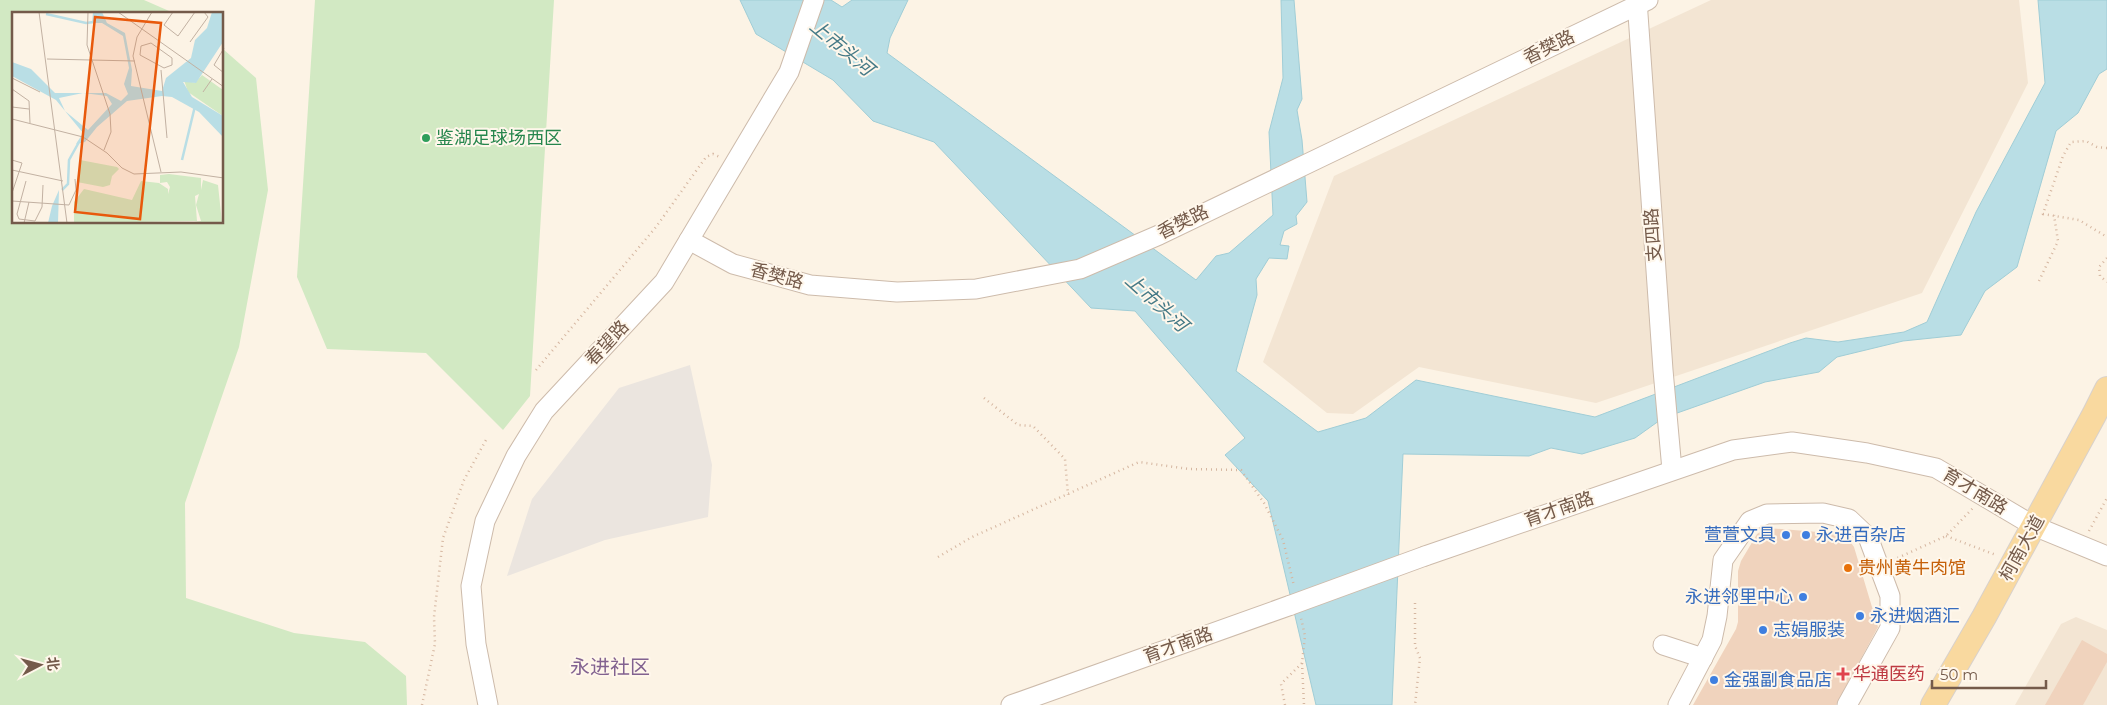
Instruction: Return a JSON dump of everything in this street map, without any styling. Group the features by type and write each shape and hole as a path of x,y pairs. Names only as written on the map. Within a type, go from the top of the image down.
{"main road":[{"name":"柯南大道","path":"1933,705 2015,561 2107,389"}],"street":[{"name":"春望路","path":"488,705 476,644 471,586 484,521 516,456 544,411 664,282 790,72 814,0"},
{"name":"香樊路","path":"689,240 733,264 810,285 897,292 976,289 1080,269 1158,235 1320,158 1641,2"},
{"name":"支四路","path":"1641,2 1662,370 1672,470"},
{"name":"育才南路","path":"1011,705 1424,556 1732,450 1792,442 1867,453 1936,468 2034,526 2107,556"},
{"path":"1678,705 1712,640 1717,616 1723,560 1750,521 1767,514 1822,513 1849,519 1868,536 1890,596 1890,628 1847,705"},
{"path":"1662,645 1703,658"}],"path":[{"path":"2107,148 2097,147 2086,142 2071,142 2062,156 2043,214 2079,220 2107,237"},
{"path":"536,370 656,227 706,157 713,154 736,162"},
{"path":"2039,281 2058,241 2054,215"},
{"path":"2107,258 2100,267 2100,276 2107,282"},
{"path":"984,398 1018,426 1033,426 1065,459 1068,494"},
{"path":"422,705 434,644 434,617 443,538 464,480 486,440"},
{"path":"938,557 972,537 1139,462 1189,470 1241,470 1264,503 1283,540 1295,603 1305,636 1302,662 1304,705"},
{"path":"1880,565 1946,536 1984,496"},
{"path":"2081,545 2107,498"},
{"path":"1946,536 2015,561"},
{"path":"1415,603 1415,646 1420,658 1415,705"},
{"path":"1285,705 1281,684 1302,662"}],"shaded area":[{"path":"1711,0 2019,0 2028,83 1922,293 1596,403 1419,367 1353,414 1327,413 1263,362 1334,176"},
{"path":"690,365 712,465 708,517 605,540 507,576 532,499 619,388"},
{"path":"2076,617 2107,630 2107,705 2015,705 2061,624"}],"green space":[{"path":"0,0 144,0 171,12 12,12 12,224 224,224 224,50 256,78 268,190 239,347 185,503 186,598 294,633 365,642 406,676 407,705 0,705"},
{"name":"鉴湖足球场西区","path":"315,0 554,0 530,396 503,430 426,353 327,349 297,277"}],"water":[{"name":"上市头河","path":"740,0 831,0 842,7 852,0 908,0 890,38 887,53 1196,280 1216,256 1229,253 1273,215 1269,132 1283,78 1281,0 1294,0 1302,99 1297,110 1302,140 1307,202 1296,216 1297,224 1284,231 1280,245 1289,246 1287,259 1269,258 1256,279 1257,295 1236,371 1318,432 1366,418 1416,380 1595,417 1806,338 1838,342 1904,332 1927,322 1976,212 2045,83 2038,0 2107,0 2107,69 2099,74 2078,113 2056,131 2017,267 1985,291 1961,335 1903,341 1837,357 1819,372 1765,382 1663,418 1635,438 1582,454 1551,448 1529,456 1403,454 1392,705 1316,705 1268,501 1225,455 1245,438 1135,311 1091,308 934,142 873,121 833,80 756,34"}],"building":[{"name":"永进邻里中心","path":"1767,528 1830,533 1841,535 1849,540 1854,547 1878,627 1836,705 1693,705 1736,629 1738,622 1738,571 1741,561 1757,534"},
{"path":"2082,640 2107,654 2107,662 2083,705 2045,705"}],"place":[{"name":"鉴湖足球场西区","path":"426,138"},
{"name":"萱萱文具","path":"1786,535"},
{"name":"永进百杂店","path":"1806,535"},
{"name":"贵州黄牛肉馆","path":"1848,568"},
{"name":"永进邻里中心","path":"1803,597"},
{"name":"永进烟酒汇","path":"1860,616"},
{"name":"志娟服装","path":"1763,630"},
{"name":"华通医药","path":"1843,674"},
{"name":"金强副食品店","path":"1714,680"}],"district":[{"name":"永进社区","path":"610,667"}]}
